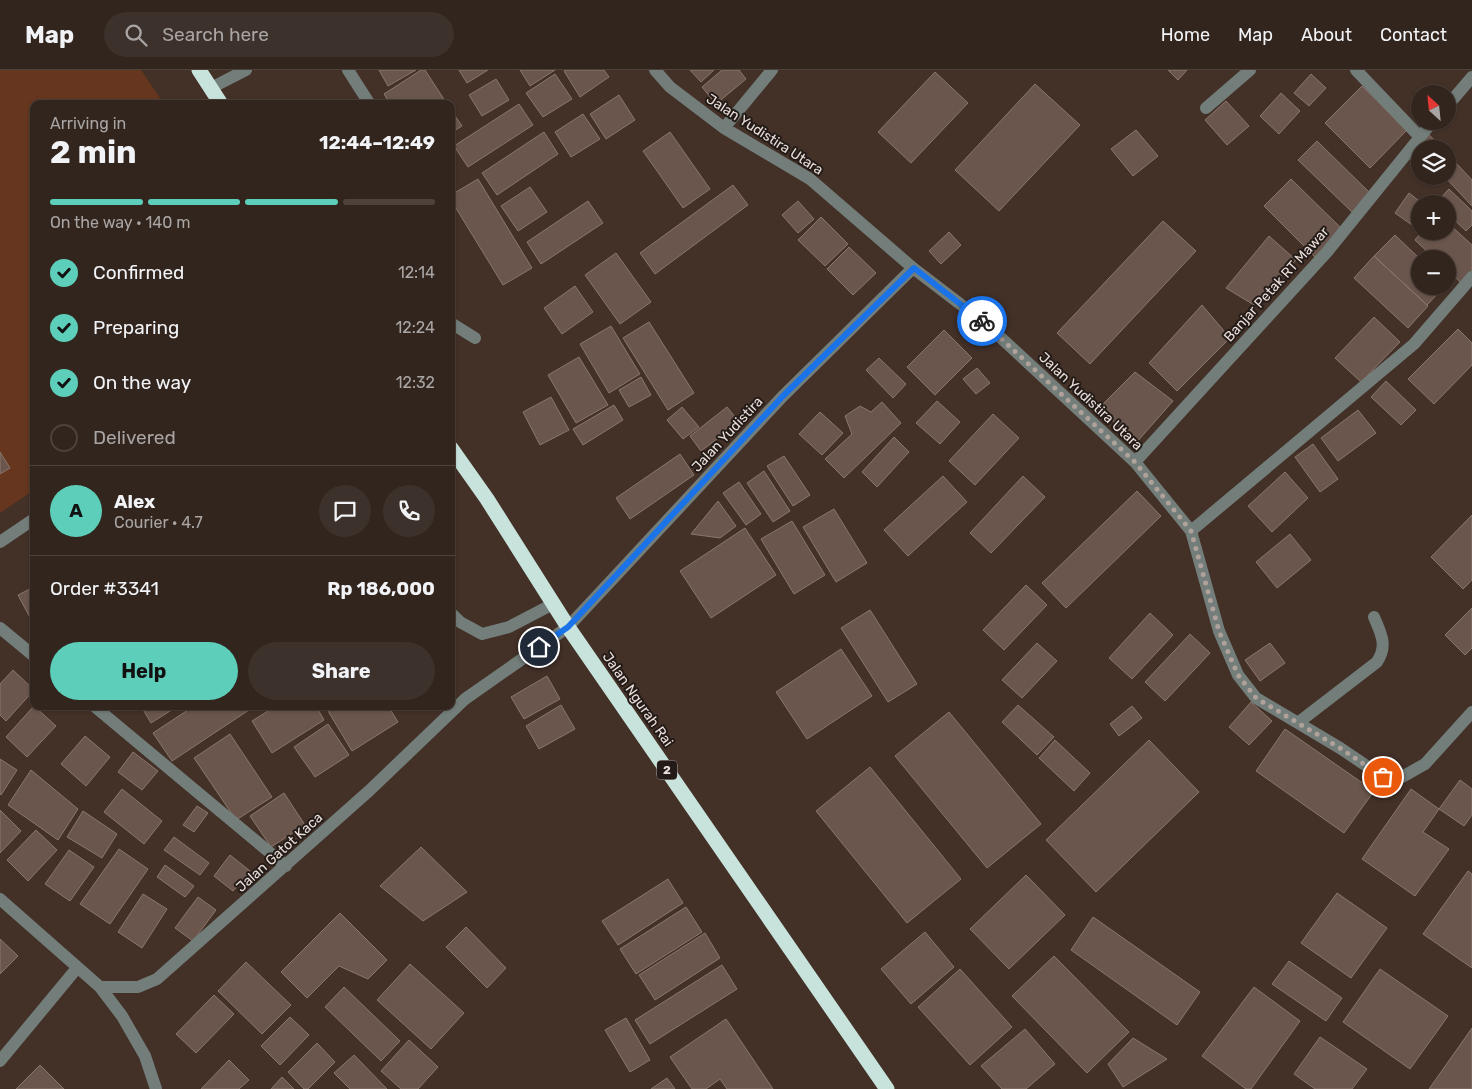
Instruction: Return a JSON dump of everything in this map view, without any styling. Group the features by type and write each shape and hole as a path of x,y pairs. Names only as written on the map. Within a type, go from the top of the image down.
{"highway":[{"path":"204,72 218,100"},
{"name":"Jalan Ngurah Rai","path":"455,454 487,499 568,627 887,1089"}],"street":[{"path":"211,88 246,70"},
{"path":"348,70 367,100"},
{"name":"Jalan Yudistira Utara","path":"655,70 670,87 724,128 810,179 914,268 985,323 1135,462 1191,531 1219,631 1238,675 1256,698 1299,722 1383,777 1402,777 1425,764 1472,712"},
{"path":"724,128 772,70"},
{"path":"1206,108 1250,70"},
{"path":"1356,70 1420,136"},
{"path":"1456,96 1472,78"},
{"name":"Banjar Petak RT Mawar","path":"1135,462 1327,252 1425,130"},
{"name":"Jalan Yudistira","path":"568,627 783,396 914,268"},
{"path":"1191,531 1414,344 1472,277"},
{"path":"455,326 475,338"},
{"path":"0,542 30,522"},
{"path":"455,617 460,622 482,634 508,627 553,604"},
{"path":"1299,722 1377,662 1383,652 1384,642 1374,617"},
{"name":"Jalan Gatot Kaca","path":"455,708 465,699 568,627"},
{"path":"0,628 30,653"},
{"path":"99,710 286,866"},
{"name":"Jalan Gatot Kaca","path":"100,987 138,987 157,979 286,866 453,710"},
{"path":"0,899 100,987 122,1016 145,1056 156,1089"},
{"path":"0,1062 77,968"}],"shaded area":[{"path":"0,70 141,70 161,100 30,100 30,493 0,513"}],"building":[{"path":"379,70 416,70 388,86"},
{"path":"421,70 425,70 444,100 388,100 384,94"},
{"path":"459,70 488,70 467,83"},
{"path":"520,70 555,70 530,86"},
{"path":"604,70 609,77 580,97 564,71"},
{"path":"690,70 714,70 701,82"},
{"path":"722,70 739,70 746,79 716,104 702,87"},
{"path":"1168,70 1187,70 1178,80"},
{"path":"935,72 968,103 911,163 878,132"},
{"path":"555,74 572,99 543,117 526,93"},
{"path":"1311,74 1326,88 1309,106 1294,93"},
{"path":"496,79 509,100 482,116 469,95"},
{"path":"1035,84 1080,125 999,211 955,170"},
{"path":"1362,86 1407,130 1370,168 1325,123"},
{"path":"1281,93 1300,111 1279,134 1260,116"},
{"path":"619,95 635,120 606,139 590,114"},
{"path":"1226,101 1249,126 1227,145 1205,120"},
{"path":"519,104 533,125 468,167 455,145"},
{"path":"583,114 600,139 571,157 555,132"},
{"path":"455,116 462,126 455,130"},
{"path":"1136,130 1158,156 1133,176 1111,149"},
{"path":"544,132 558,154 497,195 482,173"},
{"path":"670,132 710,189 683,208 643,151"},
{"path":"1428,134 1434,140 1423,140"},
{"path":"1317,141 1371,194 1352,212 1298,160"},
{"path":"1456,163 1472,180 1472,206 1452,185 1456,185"},
{"path":"478,179 532,268 503,285 455,207 455,193"},
{"path":"1291,179 1342,229 1315,257 1264,206"},
{"path":"733,185 748,205 655,274 640,253"},
{"path":"530,187 547,212 518,231 501,206"},
{"path":"1449,189 1455,195 1443,195"},
{"path":"1409,193 1412,195 1411,224 1395,213"},
{"path":"1456,196 1472,211 1472,225 1466,231 1456,222"},
{"path":"588,201 603,223 541,264 527,242"},
{"path":"798,201 814,219 798,233 782,215"},
{"path":"821,217 848,244 825,266 798,240"},
{"path":"1163,221 1196,251 1090,364 1057,333"},
{"path":"1456,230 1472,245 1472,271 1461,283 1456,278 1456,250 1426,250 1415,240 1456,240"},
{"path":"949,232 961,245 941,264 929,251"},
{"path":"1395,235 1411,250 1411,290 1374,256"},
{"path":"1269,236 1296,260 1254,305 1226,288"},
{"path":"849,247 876,273 853,295 827,269"},
{"path":"616,253 651,302 620,324 585,275"},
{"path":"1374,256 1411,290 1411,295 1416,295 1428,306 1408,328 1354,278"},
{"path":"575,286 593,312 562,334 544,308"},
{"path":"1416,295 1436,295 1427,305"},
{"path":"1202,305 1230,338 1177,391 1149,363"},
{"path":"1374,317 1400,342 1361,382 1335,358"},
{"path":"649,322 694,393 668,410 623,338"},
{"path":"611,326 640,374 609,393 580,344"},
{"path":"1458,329 1472,343 1472,365 1434,404 1408,379"},
{"path":"944,330 972,358 935,395 907,367"},
{"path":"579,357 608,405 576,423 548,375"},
{"path":"879,358 906,384 893,398 866,370"},
{"path":"977,368 990,383 976,394 963,379"},
{"path":"1135,372 1173,401 1136,443 1099,408"},
{"path":"641,377 651,395 629,407 619,390"},
{"path":"1386,381 1416,410 1401,425 1371,397"},
{"path":"551,397 569,430 540,445 523,412"},
{"path":"937,401 960,422 940,444 916,423"},
{"path":"882,402 901,423 844,478 825,459 852,434 845,416 860,406 871,412"},
{"path":"614,405 623,420 583,445 573,429"},
{"path":"682,407 699,427 683,439 667,420"},
{"path":"727,407 739,422 701,451 690,436"},
{"path":"1358,410 1376,433 1338,461 1321,438"},
{"path":"820,412 843,433 822,455 799,434"},
{"path":"993,414 1019,438 975,485 949,461"},
{"path":"894,437 909,452 877,487 862,472"},
{"path":"1313,444 1338,479 1320,492 1295,457"},
{"path":"0,452 10,468 0,474"},
{"path":"680,454 694,475 630,519 616,498"},
{"path":"784,456 810,495 793,506 767,466"},
{"path":"764,471 790,511 773,522 747,483"},
{"path":"1285,472 1308,498 1272,532 1248,506"},
{"path":"943,476 967,502 908,556 884,530"},
{"path":"1023,476 1045,497 991,553 970,533"},
{"path":"739,482 761,514 746,525 723,493"},
{"path":"1137,491 1161,516 1066,608 1042,583"},
{"path":"718,501 736,526 720,538 691,534"},
{"path":"834,509 867,563 836,582 803,527"},
{"path":"1472,515 1472,580 1463,589 1431,557"},
{"path":"792,521 825,575 794,594 761,539"},
{"path":"745,528 776,575 711,618 680,571"},
{"path":"1290,534 1311,560 1277,588 1256,562"},
{"path":"1026,585 1047,605 1004,650 983,630"},
{"path":"30,589 30,618 18,595"},
{"path":"1472,608 1472,648 1465,655 1445,635"},
{"path":"870,610 917,684 888,702 841,628"},
{"path":"1150,613 1173,635 1132,679 1109,658"},
{"path":"1190,634 1210,653 1165,701 1145,682"},
{"path":"1037,643 1057,661 1022,698 1002,680"},
{"path":"1270,643 1285,663 1260,681 1245,660"},
{"path":"841,649 872,696 807,739 776,692"},
{"path":"13,670 30,686 30,694 6,721 0,715 0,684"},
{"path":"547,676 560,699 524,719 511,697"},
{"path":"1251,702 1272,721 1249,745 1229,727"},
{"path":"561,705 575,729 539,749 526,726"},
{"path":"1018,705 1054,737 1037,755 1002,722"},
{"path":"1132,706 1142,718 1119,736 1110,724"},
{"path":"30,710 38,710 56,726 27,757 6,737"},
{"path":"143,710 172,710 151,723"},
{"path":"188,710 249,710 172,761 153,733"},
{"path":"270,710 318,710 324,720 272,753 252,721"},
{"path":"327,710 390,710 398,722 352,751"},
{"path":"949,712 1041,824 987,868 895,756"},
{"path":"328,724 349,755 315,777 294,747"},
{"path":"1285,729 1374,791 1344,833 1256,771"},
{"path":"230,734 272,797 236,820 194,758"},
{"path":"85,736 110,757 86,786 61,764"},
{"path":"1055,740 1090,773 1074,791 1039,758"},
{"path":"1149,740 1199,792 1096,892 1046,840"},
{"path":"133,752 158,771 142,790 118,772"},
{"path":"0,759 17,770 1,795 0,794"},
{"path":"870,767 961,879 907,923 816,811"},
{"path":"31,770 78,809 58,840 8,805"},
{"path":"1460,780 1472,789 1472,815 1464,826 1439,809"},
{"path":"122,789 162,821 144,844 104,812"},
{"path":"1411,789 1439,809 1423,832 1449,849 1415,896 1362,859"},
{"path":"284,793 305,825 271,847 250,816"},
{"path":"197,806 208,813 194,832 183,825"},
{"path":"0,810 21,831 0,853"},
{"path":"83,811 117,834 102,858 67,837"},
{"path":"36,830 57,850 28,881 7,860"},
{"path":"174,837 209,863 200,875 164,850"},
{"path":"421,847 467,892 423,921 380,886"},
{"path":"119,849 148,869 110,924 80,904"},
{"path":"69,850 94,867 70,901 45,884"},
{"path":"230,855 250,871 233,891 214,876"},
{"path":"165,865 194,886 185,897 157,877"},
{"path":"1468,871 1472,874 1472,968 1423,934"},
{"path":"1026,875 1065,915 1009,969 970,929"},
{"path":"668,879 683,903 618,945 602,921"},
{"path":"1337,893 1387,928 1351,978 1301,943"},
{"path":"143,894 167,909 142,948 118,932"},
{"path":"198,897 216,910 193,941 175,928"},
{"path":"686,907 702,932 636,974 620,949"},
{"path":"340,913 387,960 368,979 339,966 307,998 281,972"},
{"path":"1093,917 1200,992 1177,1025 1071,950"},
{"path":"466,927 506,968 487,988 446,947"},
{"path":"925,932 954,967 911,1004 881,969"},
{"path":"705,933 720,958 655,1000 639,975"},
{"path":"0,939 18,956 0,974"},
{"path":"1054,956 1129,1032 1087,1073 1012,996"},
{"path":"1289,961 1342,998 1326,1021 1272,984"},
{"path":"246,962 291,1005 262,1034 218,991"},
{"path":"410,964 464,1013 431,1049 377,1000"},
{"path":"722,965 737,989 650,1044 635,1020"},
{"path":"960,969 1012,1027 970,1065 918,1007"},
{"path":"1380,969 1448,1016 1410,1069 1343,1022"},
{"path":"344,987 400,1041 381,1061 325,1007"},
{"path":"1254,987 1300,1021 1251,1089 1246,1089 1202,1056"},
{"path":"214,995 234,1014 196,1053 176,1034"},
{"path":"290,1017 309,1035 280,1065 261,1046"},
{"path":"626,1018 650,1060 630,1072 605,1030"},
{"path":"726,1019 773,1089 727,1089 720,1079 706,1089 692,1089 670,1057"},
{"path":"1472,1028 1472,1089 1429,1089"},
{"path":"1025,1029 1055,1064 1026,1089 1002,1089 981,1066"},
{"path":"1320,1037 1367,1069 1352,1089 1315,1089 1294,1074"},
{"path":"1133,1038 1167,1059 1123,1087 1108,1064"},
{"path":"409,1040 438,1067 418,1089 401,1089 381,1071"},
{"path":"317,1043 335,1062 308,1089 304,1089 288,1072"},
{"path":"354,1055 387,1089 350,1089 334,1073"},
{"path":"229,1060 249,1080 239,1089 201,1089"},
{"path":"40,1065 64,1089 16,1089"},
{"path":"282,1077 294,1089 271,1089"},
{"path":"667,1078 675,1089 651,1089"}],"way so far":[{"path":"982,321 1135,462 1191,531 1219,631 1238,675 1256,698 1299,722 1383,777"}],"route":[{"path":"539,647 568,627 783,396 914,268 982,321"}]}
